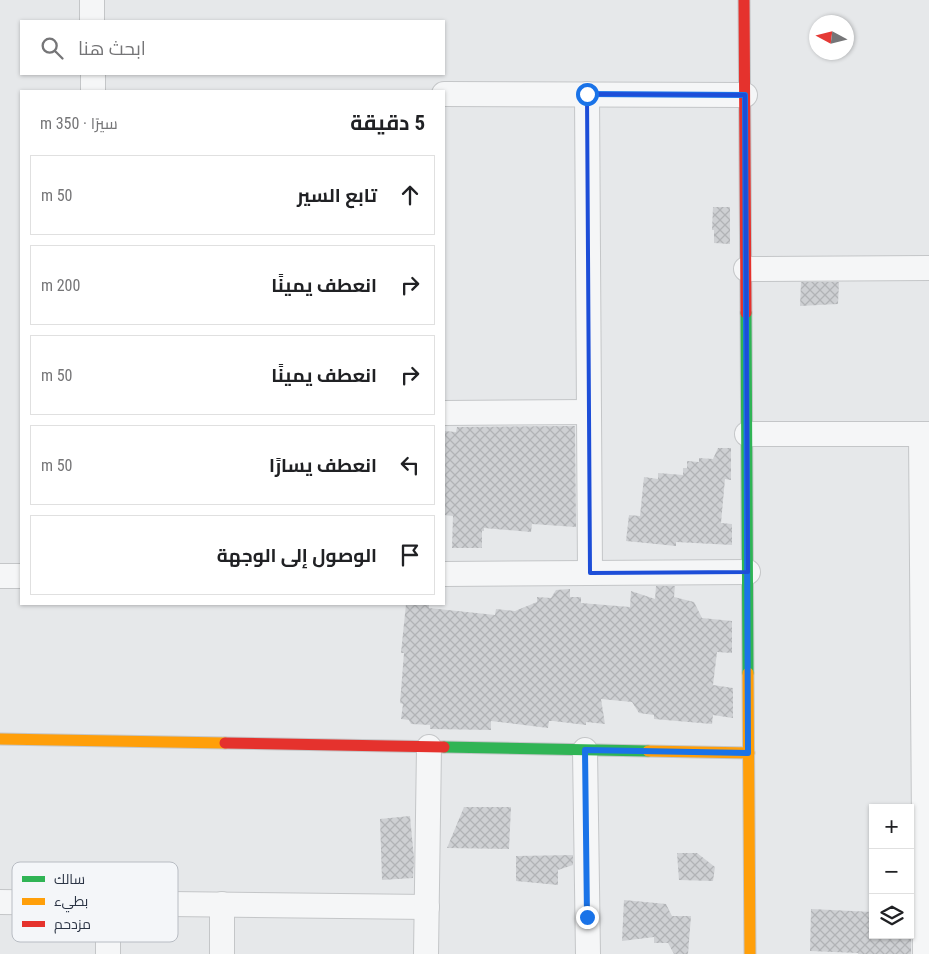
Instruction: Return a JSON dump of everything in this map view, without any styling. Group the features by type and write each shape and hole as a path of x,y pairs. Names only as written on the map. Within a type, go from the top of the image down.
{"street":[{"path":"92,0 92,20"},
{"path":"744,0 750,954"},
{"path":"93,75 93,90"},
{"path":"445,94 745,95"},
{"path":"587,94 590,573"},
{"path":"746,269 929,268"},
{"path":"445,413 589,412"},
{"path":"747,434 925,434 925,954"},
{"path":"445,574 748,572"},
{"path":"0,576 20,576"},
{"path":"0,739 748,753"},
{"path":"426,954 429,747"},
{"path":"585,750 588,954"},
{"path":"178,904 427,907"},
{"path":"222,904 222,954"}],"highlighted area":[{"path":"587,94 745,95 748,572 590,573"}],"building":[{"path":"713,207 730,207 730,244 714,243 714,230 712,230"},
{"path":"801,282 839,282 838,304 800,306"},
{"path":"575,426 576,527 532,524 531,532 484,528 484,531 482,531 482,548 452,548 453,516 445,515 445,431 456,432 457,427"},
{"path":"718,448 731,448 731,480 725,479 721,523 732,524 732,545 676,542 676,546 626,541 629,515 640,516 644,477 658,479 658,473 683,475 683,468 687,468 687,461 699,462 699,458 713,459"},
{"path":"656,586 675,586 674,597 694,602 702,618 732,621 732,653 717,652 713,685 733,688 733,718 713,715 712,724 654,719 654,715 639,713 632,702 601,699 605,724 586,722 586,725 549,721 548,728 491,721 491,730 430,729 430,725 411,724 409,720 401,719 403,704 400,703 404,653 401,653 406,605 429,605 429,608 495,615 496,609 515,611 537,602 537,597 551,598 556,590 570,589 570,597 581,597 581,603 630,607 631,591 655,599"},
{"path":"464,807 511,807 509,849 447,848"},
{"path":"410,816 414,859 413,878 382,880 380,819"},
{"path":"677,853 697,853 715,867 713,881 679,880"},
{"path":"573,855 573,865 558,870 558,885 516,881 516,856"},
{"path":"624,900 666,904 672,916 691,916 688,954 674,954 668,943 654,943 654,937 622,941"},
{"path":"811,909 869,912 869,939 911,939 911,954 858,954 810,951"}],"traffic: fast":[{"path":"746,313 748,673"},
{"path":"444,747 648,751"}],"traffic: slow":[{"path":"748,673 750,954"},
{"path":"0,739 225,743"},
{"path":"648,751 749,753"}],"traffic: jam":[{"path":"744,0 746,313"},
{"path":"225,743 444,747"}],"route":[{"path":"587,94 745,95 748,753 585,750 587,917"}]}
